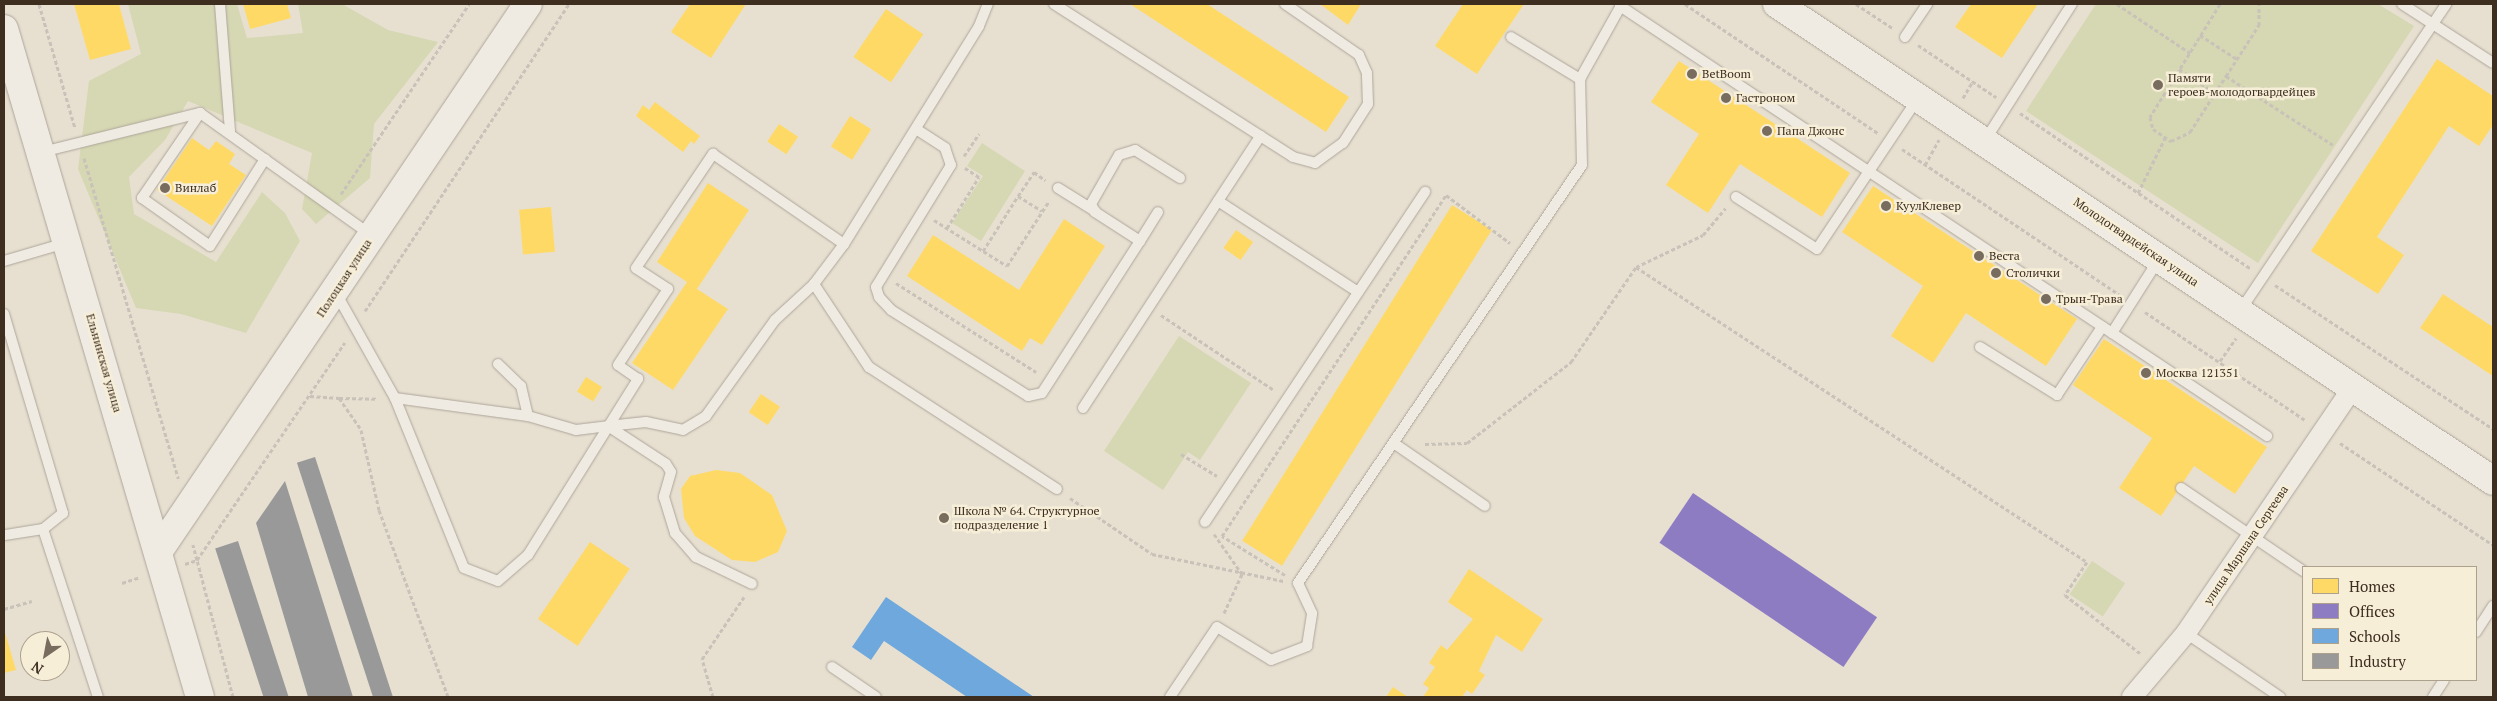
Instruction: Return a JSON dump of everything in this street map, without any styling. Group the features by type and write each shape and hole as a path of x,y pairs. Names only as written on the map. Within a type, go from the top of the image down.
{"street":[{"name":"Полоцкая улица","path":"158,552 528,4"},
{"name":"Молодогвардейская улица","path":"1778,4 2493,481"},
{"name":"Ельнинская улица","path":"4,29 200,697"},
{"name":"улица Маршала Сергеева","path":"2132,697 2186,633 2253,537 2353,386"}],"lane":[{"path":"220,4 230,132"},
{"path":"395,398 528,416 576,430 646,422 683,430 706,416 775,320 814,284 844,244 916,129 988,4"},
{"path":"1054,4 1293,157 1315,163 1344,143 1368,104 1366,73 1359,55 1301,8 1285,4"},
{"path":"1905,37 1927,4"},
{"path":"1984,142 2072,4"},
{"path":"2402,4 2493,63"},
{"path":"2240,311 2446,4"},
{"path":"1170,697 1217,627 1271,660 1297,653 1306,646 1312,626 1312,613 1298,583 1395,444 1521,251 1582,165 1580,78 1621,5 2267,436"},
{"path":"1511,37 1580,78"},
{"path":"1736,196 1817,249 1918,98"},
{"path":"200,113 142,198 210,246 265,159"},
{"path":"41,152 200,113 230,132 372,236"},
{"path":"916,129 945,148 950,158 948,172 876,287 879,297 891,310 1028,396 1042,393 1158,212"},
{"path":"1083,408 1260,136"},
{"path":"1095,212 1093,195 1124,151 1135,150 1180,178"},
{"path":"335,292 395,398 464,568 498,581 528,555 638,379 618,365 668,289 636,268 713,154 844,244"},
{"path":"1058,188 1140,241"},
{"path":"1205,522 1424,192"},
{"path":"1218,201 1358,292"},
{"path":"4,261 68,242"},
{"path":"2112,333 2160,258"},
{"path":"814,284 869,367 1058,489"},
{"path":"4,314 63,513 43,529 4,535"},
{"path":"1980,347 2057,395 2102,327"},
{"path":"498,364 521,386 528,416"},
{"path":"608,426 666,464 671,472 664,497 675,533 696,557 752,584"},
{"path":"1395,444 1485,506"},
{"path":"2181,488 2302,570"},
{"path":"43,529 95,696"},
{"path":"2477,630 2493,606"},
{"path":"2186,633 2280,697"},
{"path":"832,667 876,697"},
{"path":"2433,697 2443,681"}],"path":[{"path":"39,4 197,560"},
{"path":"332,207 469,4"},
{"path":"1685,4 2493,545"},
{"path":"1856,4 2493,429"},
{"path":"2117,4 2190,53"},
{"path":"2220,4 2150,117 2153,129 2171,141 2186,135 2259,25 2259,4"},
{"path":"2200,35 2237,59"},
{"path":"2179,69 2215,93"},
{"path":"2226,76 2346,153"},
{"path":"947,228 979,177 959,164 979,134"},
{"path":"2138,193 2165,138"},
{"path":"983,251 1034,172 1058,188"},
{"path":"1298,583 1222,536 1446,195 1521,251"},
{"path":"1018,196 1042,211"},
{"path":"1395,444 1467,443 1572,362 1636,268 1703,235 1736,196"},
{"path":"923,213 1007,266 1049,201 1056,206"},
{"path":"1636,268 2087,562 2065,596 2158,667"},
{"path":"889,278 1038,374 1043,366"},
{"path":"1148,307 1288,398"},
{"path":"310,396 395,398"},
{"path":"339,398 361,430 379,510 448,697"},
{"path":"1181,454 1230,485"},
{"path":"1058,489 1152,554 1242,574 1298,583"},
{"path":"1205,522 1242,574"},
{"path":"1217,627 1242,574"},
{"path":"713,697 702,659 752,584"},
{"path":"4,609 32,601"}],"green space":[{"path":"128,4 237,4 247,38 303,33 298,4 342,4 388,30 438,42 374,124 370,178 316,224 302,209 312,153 188,101 165,140 129,177 134,214 216,262 262,192 285,213 300,241 246,333 181,314 136,308 78,169 89,81 141,54"},
{"path":"2096,4 2378,4 2414,26 2258,263 2026,111"},
{"path":"982,143 1025,171 981,241 952,223 983,176 967,166"},
{"path":"1179,336 1251,383 1200,460 1188,452 1163,490 1104,451"},
{"path":"2092,561 2125,583 2103,617 2070,594"}],"building: Homes":[{"path":"74,4 119,4 131,49 90,60"},
{"path":"243,4 287,4 291,18 250,29"},
{"path":"690,4 746,4 711,58 671,32"},
{"path":"1130,4 1207,4 1349,97 1326,132"},
{"path":"1320,4 1361,4 1348,25"},
{"path":"1463,4 1524,4 1477,74 1435,46"},
{"path":"1971,4 2038,4 2002,58 1955,27"},
{"path":"886,9 923,34 891,82 854,57"},
{"path":"2437,59 2493,96 2493,125 2479,146 2449,126 2377,237 2404,255 2378,294 2311,251"},
{"path":"1679,61 1850,173 1822,217 1740,164 1708,213 1666,185 1699,134 1651,102"},
{"path":"655,102 700,136 694,144 691,141 683,152 636,116 643,105 649,110"},
{"path":"850,116 871,129 852,160 831,147"},
{"path":"779,124 798,137 786,154 767,141"},
{"path":"192,138 209,150 216,141 235,154 229,164 246,175 212,226 157,190"},
{"path":"708,183 749,210 697,289 728,309 673,390 632,363 687,282 657,262"},
{"path":"1873,186 2077,319 2046,366 1966,313 1933,363 1891,336 1923,286 1842,232"},
{"path":"1452,205 1492,230 1282,566 1242,541"},
{"path":"551,207 555,252 523,255 519,210"},
{"path":"1064,219 1105,246 1042,345 1030,338 1022,351 907,276 933,235 1019,290"},
{"path":"1236,230 1253,242 1241,260 1223,248"},
{"path":"2443,294 2493,327 2493,376 2420,328"},
{"path":"2104,339 2267,447 2235,494 2194,466 2161,516 2119,488 2152,438 2073,385"},
{"path":"586,377 602,387 593,401 577,391"},
{"path":"761,394 780,407 768,425 749,412"},
{"path":"716,470 740,473 772,495 787,531 778,552 755,562 732,560 695,536 684,518 681,489 690,476"},
{"path":"590,542 630,569 578,646 538,619"},
{"path":"1469,569 1543,619 1522,652 1496,635 1479,671 1485,675 1472,694 1467,690 1462,697 1423,697 1429,688 1423,684 1435,667 1429,663 1441,645 1447,650 1473,619 1448,602"},
{"path":"4,629 16,670 4,673"},
{"path":"1393,687 1408,697 1386,697"}],"building: Offices":[{"path":"1693,493 1877,617 1843,667 1659,543"}],"building: Schools":[{"path":"886,597 1034,697 967,697 884,641 871,660 852,647"}],"building: Industry":[{"path":"315,457 393,697 373,697 297,463"},
{"path":"285,481 353,697 308,697 256,523"},
{"path":"238,541 289,697 263,697 215,548"}],"place":[{"name":"BetBoom","path":"1692,74"},
{"name":"Памяти героев-молодогвардейцев","path":"2158,85"},
{"name":"Гастроном","path":"1726,98"},
{"name":"Папа Джонс","path":"1767,131"},
{"name":"Винлаб","path":"165,188"},
{"name":"КуулКлевер","path":"1886,206"},
{"name":"Веста","path":"1979,256"},
{"name":"Столички","path":"1996,273"},
{"name":"Трын-Трава","path":"2046,299"},
{"name":"Москва 121351","path":"2146,373"},
{"name":"Школа № 64. Структурное подразделение 1","path":"944,518"}]}
